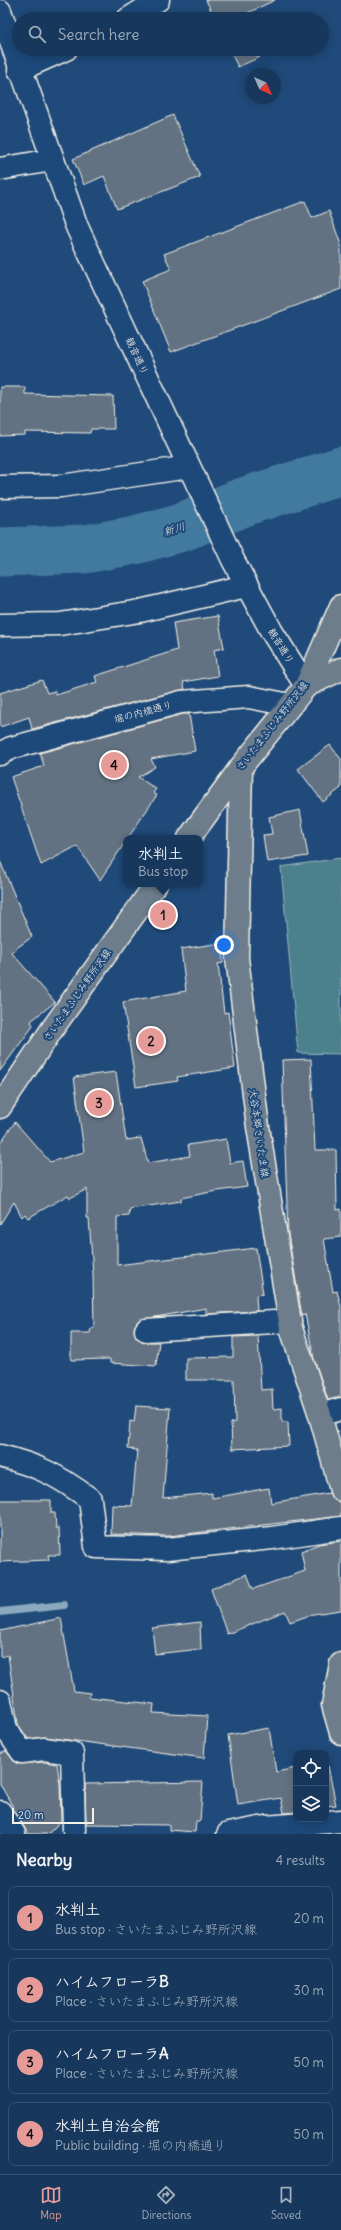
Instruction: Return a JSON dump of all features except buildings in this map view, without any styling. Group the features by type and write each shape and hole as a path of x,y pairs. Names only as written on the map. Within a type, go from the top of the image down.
{"main road":[{"name":"さいたまふじみ野所沢線","path":"191,835 241,767 306,686 341,606"},
{"path":"306,686 341,669"},
{"name":"大谷本郷さいたま線","path":"241,767 237,958 258,1127 290,1322 320,1415 341,1490"},
{"name":"さいたまふじみ野所沢線","path":"0,1107 55,1025 154,887"},
{"path":"341,1664 333,1705 341,1732"}],"street":[{"path":"139,12 158,0"},
{"name":"観音通り","path":"0,11 12,46"},
{"name":"観音通り","path":"15,56 77,227 233,560 272,632 306,686"},
{"path":"20,70 51,56"},
{"path":"0,169 52,160"},
{"path":"0,487 61,486 192,474"},
{"path":"0,625 60,624 133,612 246,586"},
{"name":"堀の内橋通り","path":"0,754 11,748 181,702 249,697 290,705"},
{"path":"146,1330 290,1322"},
{"path":"320,1415 341,1409"},
{"path":"0,1456 31,1463 54,1474 90,1499 96,1547 167,1549 272,1538 341,1528"},
{"path":"0,1702 6,1729 22,1752 44,1748 72,1753 73,1833"},
{"path":"0,1813 14,1834"},
{"path":"228,1834 265,1827 341,1821"}],"green space":[{"path":"341,858 341,1054 298,1053 281,867"}],"waterway":[{"name":"新川","path":"0,552 85,549 135,540 182,527 243,502 341,471"},
{"path":"0,1612 64,1605"}],"place":[{"name":"水判土自治会館","path":"114,765"},
{"name":"水判土","path":"163,915"},
{"name":"ハイムフローラB","path":"151,1041"},
{"name":"ハイムフローラA","path":"99,1103"}]}
